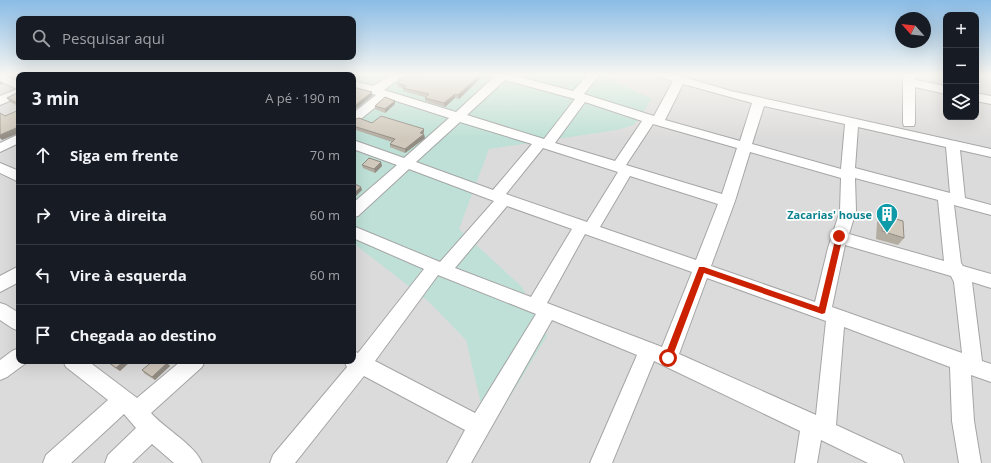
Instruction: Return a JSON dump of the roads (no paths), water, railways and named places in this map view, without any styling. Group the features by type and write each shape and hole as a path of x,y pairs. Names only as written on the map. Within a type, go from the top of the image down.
{"street":[{"path":"0,101 9,97"},
{"path":"356,115 376,97"},
{"path":"392,97 727,201"},
{"path":"356,209 479,97"},
{"path":"480,427 357,362 500,197 543,144 579,97"},
{"path":"581,97 654,120 745,146 991,210"},
{"path":"458,463 480,427 542,308 586,229 622,169 670,97"},
{"path":"741,97 991,153"},
{"path":"909,97 910,123"},
{"path":"979,98 991,100"},
{"path":"668,358 727,201 759,101"},
{"path":"806,463 818,428 829,314 839,236 848,211 848,173 852,122"},
{"path":"881,128 910,123 932,139"},
{"path":"0,148 16,140"},
{"path":"952,143 951,199 953,264 963,282 967,364 963,421 970,463"},
{"path":"356,145 586,229 829,314 991,373"},
{"path":"0,166 16,175"},
{"path":"356,233 439,268 668,358 893,463"},
{"path":"839,236 991,281"},
{"path":"0,285 16,275"},
{"path":"0,310 16,321"},
{"path":"601,463 648,350"},
{"path":"0,371 16,359"},
{"path":"77,364 131,406 151,429 191,463"},
{"path":"54,463 191,364"},
{"path":"281,463 355,364"},
{"path":"116,463 151,429"}],"place":[{"name":"Zacarias' house","path":"887,234"}]}
